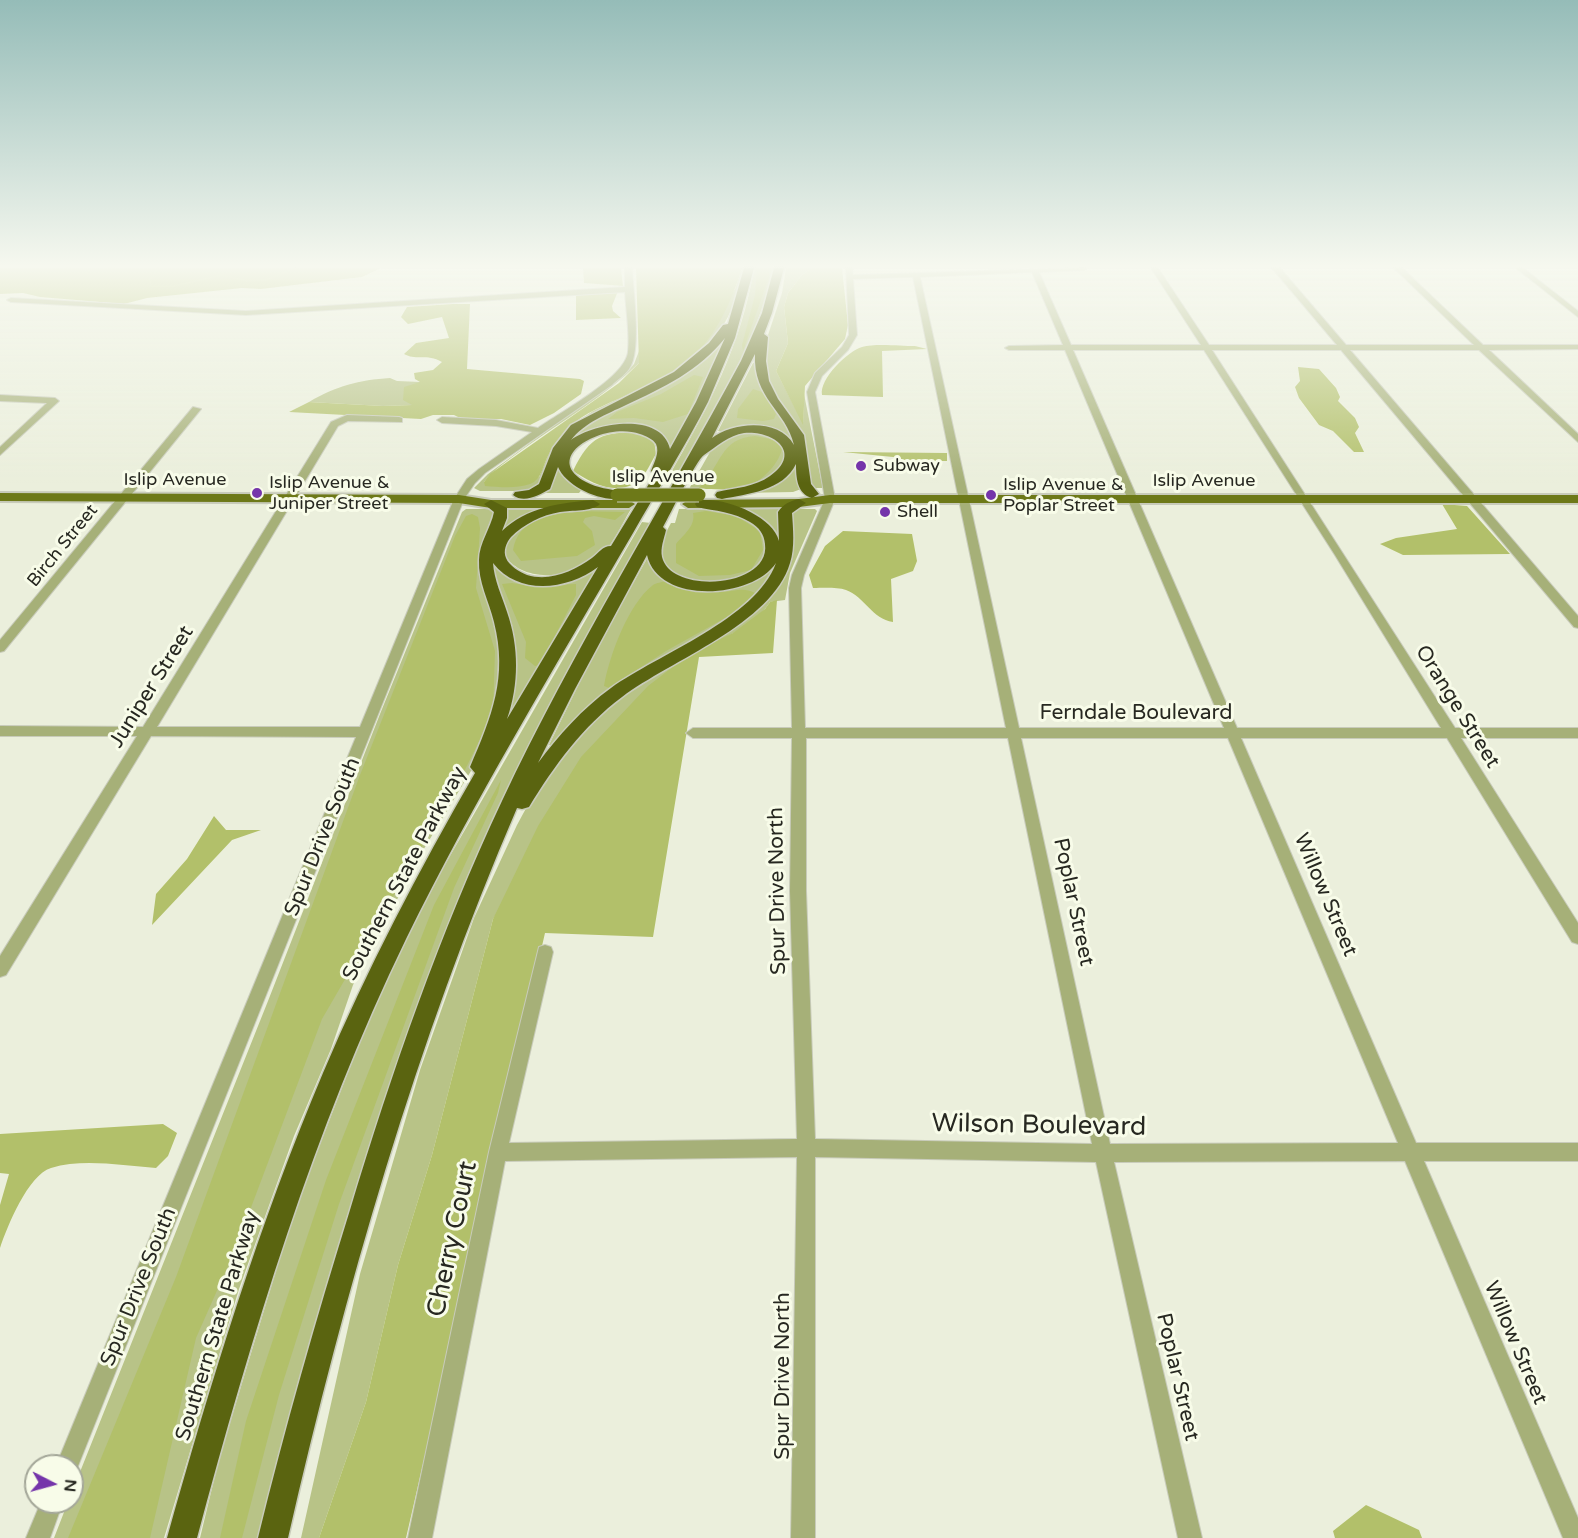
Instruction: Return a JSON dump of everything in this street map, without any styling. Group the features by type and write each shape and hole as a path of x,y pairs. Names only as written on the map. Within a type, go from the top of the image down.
{"highway":[{"path":"520,495 533,494 545,486 556,451 564,438 575,428 597,414 674,376 706,353 717,340"},
{"name":"Southern State Parkway","path":"182,1538 216,1412 261,1267 307,1141 355,1026 398,934 445,845 683,438 719,367 728,340"},
{"path":"273,1538 324,1340 369,1187 416,1044 483,868 515,793 575,671 747,361 756,340"},
{"path":"483,868 543,768 589,715 647,670 736,619 757,603 773,585 782,568 786,549 785,512 805,499 803,454 800,439 770,398 763,382 760,351 762,340"},
{"path":"617,495 577,482 565,468 564,460 567,452 582,436 609,428 623,427 648,432 656,437 662,444 663,452 654,486"},
{"path":"689,466 713,441 733,431 745,429 771,432 782,436 789,443 791,460 786,470 777,479 765,485 722,495"},
{"path":"665,509 654,551 656,563 676,580 708,586 726,585 756,574 767,565 773,553 773,542 761,523 737,510 696,501"},
{"path":"445,845 507,695 510,666 508,642 487,575 485,559 488,544 501,512 500,508 491,504"},
{"path":"593,504 538,514 511,528 499,548 499,559 504,569 530,580 546,581 579,574 603,557 628,529"}],"main road":[{"name":"Islip Avenue","path":"459,500 483,495 617,495 696,501 722,495 805,499"},
{"name":"Islip Avenue","path":"0,497 459,500 491,504 628,504 805,499 1578,499"}],"street":[{"name":"Spur Drive South","path":"72,1454 459,500 471,481 482,471 609,382 626,367 633,346 633,340"},
{"path":"830,499 811,393 818,375 850,340"},
{"name":"Poplar Street","path":"930,340 1103,1154 1190,1538"},
{"name":"Willow Street","path":"1065,340 1575,1538"},
{"name":"Orange Street","path":"1201,340 1340,555 1578,937"},
{"path":"1336,340 1578,624"},
{"path":"1474,340 1578,439"},
{"path":"1009,348 1578,347"},
{"path":"0,398 55,401 0,452"},
{"name":"Birch Street","path":"0,648 196,409"},
{"name":"Juniper Street","path":"0,970 148,732 334,424 347,418 399,420"},
{"path":"442,420 496,423 539,431"},
{"name":"Spur Drive North","path":"803,1538 806,1148 798,891 799,733 795,588 830,499"},
{"path":"0,731 365,732"},
{"name":"Ferndale Boulevard","path":"693,733 1578,733"},
{"name":"Cherry Court","path":"420,1538 498,1152 545,952"},
{"name":"Wilson Boulevard","path":"498,1152 806,1148 1103,1154 1578,1152"},
{"path":"38,1538 47,1514"}],"green space":[{"path":"437,340 468,340 467,369 580,379 584,381 581,394 554,413 530,425 501,419 462,419 454,415 433,415 421,419 289,412 309,402 383,406 412,405 403,400 404,387 420,382 415,379 414,373 433,370 442,362 404,354 416,343"},
{"path":"638,340 708,340 691,358 676,369 596,409 574,423 555,444 540,475 534,482 525,486 513,487 485,486 484,482 490,474 619,383 639,363"},
{"path":"702,340 713,340 687,364 668,376 579,421 566,438 541,487 533,491 480,491 474,488 488,474 627,372 634,364 639,351 639,363 626,375 508,460 484,482 539,477 549,453 568,428 593,411 647,385 690,359"},
{"path":"735,340 749,340 733,376 677,477 669,476 697,426"},
{"path":"743,340 747,340 743,351"},
{"path":"766,340 788,340 776,371 803,423 804,394 822,488 809,488 807,449 798,429 767,383"},
{"path":"788,340 844,340 805,386 803,425 776,371"},
{"path":"874,345 915,346 927,349 882,351 883,397 822,395 825,381 836,366 856,350"},
{"path":"716,347 720,347 711,373 673,446 668,445 661,436 640,426 614,425 589,431 574,440 561,458 583,488 579,493 546,493 559,455 575,432"},
{"path":"753,363 757,363 758,374 767,395 787,422 800,447 801,489 793,492 737,493 762,488 777,482 792,469 796,454 790,440 773,429 750,426 718,431"},
{"path":"1298,367 1319,369 1336,388 1340,397 1338,401 1355,418 1359,427 1355,433 1364,452 1354,452 1333,431 1319,425 1299,398 1295,387 1300,381"},
{"path":"694,375 703,377 688,414 663,422 634,418 608,419 617,412 661,394"},
{"path":"390,378 397,381 421,382 410,403 413,405 383,406 309,402 348,385"},
{"path":"753,389 765,393 776,414 774,419 763,421 737,418 738,409"},
{"path":"737,431 765,431 789,448 779,473 753,487 689,489 714,445"},
{"path":"641,432 654,440 656,454 643,475 630,486 605,487 573,471 586,449 599,438 616,433"},
{"path":"755,436 775,440 782,449 777,462 767,473 749,486 739,489 700,487 728,447 743,438"},
{"path":"843,452 947,453 947,461 906,461 893,457"},
{"path":"1442,504 1467,506 1510,554 1403,555 1380,544 1396,538 1457,529"},
{"path":"549,505 516,522 496,557 524,580 591,571 595,574 514,711 508,709 515,658 513,633 492,572 494,545 506,509"},
{"path":"781,505 784,508 782,549 764,590 725,622 657,660 555,747 549,745 595,651 649,555 656,566 695,588 757,578 775,535 762,519 744,510 747,507"},
{"path":"466,509 497,509 489,535 502,627 502,690 477,761 419,857 353,985 331,1049 294,1136 239,1289 164,1538 54,1538 63,1514 84,1514 84,1462 462,512"},
{"path":"572,509 631,509 617,534 598,559 564,573 544,575 527,572 513,565 506,554 506,542 515,530 540,515"},
{"path":"679,509 707,509 735,513 749,519 762,530 766,537 769,545 765,560 756,569 733,581 705,583 679,576 668,569 659,553 662,540 671,523 675,523"},
{"path":"792,509 815,509 817,511 790,573 785,600 770,602 755,619 745,626 691,653 493,919 432,1155 398,1265 366,1402 319,1538 301,1538 360,1274 420,1070 474,918 517,825 537,788 561,753 617,697 778,585"},
{"path":"571,511 625,512 615,520 594,516 585,518 583,522 592,531 595,545 577,556 521,561 513,550 516,540 527,526 534,521"},
{"path":"706,511 736,516 760,531 763,550 751,570 730,575 699,576 676,563 676,544 691,526 693,513"},
{"path":"472,514 478,517 480,528 476,588 495,651 493,713 457,786 322,1019 235,1250 196,1338 150,1538 68,1538 78,1514 84,1514 84,1499 176,1277 360,775 455,536 466,516"},
{"path":"642,522 651,523 569,668 501,804 408,1035 349,1211 278,1464 260,1538 200,1538 219,1459 294,1211 364,1031 420,908"},
{"path":"843,531 912,534 917,561 913,571 891,579 893,622 879,617 853,593 846,590 813,588 809,575 825,546"},
{"path":"666,581 700,592 743,590 755,593 734,613 666,651 609,688 604,686 615,646 628,618 653,585"},
{"path":"502,584 531,586 576,584 576,595 540,665 535,666 525,658 526,642"},
{"path":"777,600 773,653 699,657 653,937 545,933 406,1538 319,1538 366,1402 398,1265 432,1155 493,919 538,826 581,757 648,686 691,653 733,633 765,609 770,602"},
{"path":"501,780 498,793 454,888 339,1204 279,1395 242,1538 220,1538 246,1421 326,1180 434,905"},
{"path":"214,816 226,830 261,830 232,840 152,925 156,894 187,859"},
{"path":"163,1124 177,1133 168,1156 156,1168 77,1164 51,1168 42,1173 34,1180 20,1203 0,1248 0,1205 9,1174 0,1173 0,1134"},
{"path":"1366,1505 1419,1530 1422,1538 1335,1538 1333,1531"}],"place":[{"name":"Subway","path":"861,466"},
{"name":"Islip Avenue & Juniper Street","path":"257,493"},
{"name":"Islip Avenue & Poplar Street","path":"991,495"},
{"name":"Shell","path":"885,512"}]}
